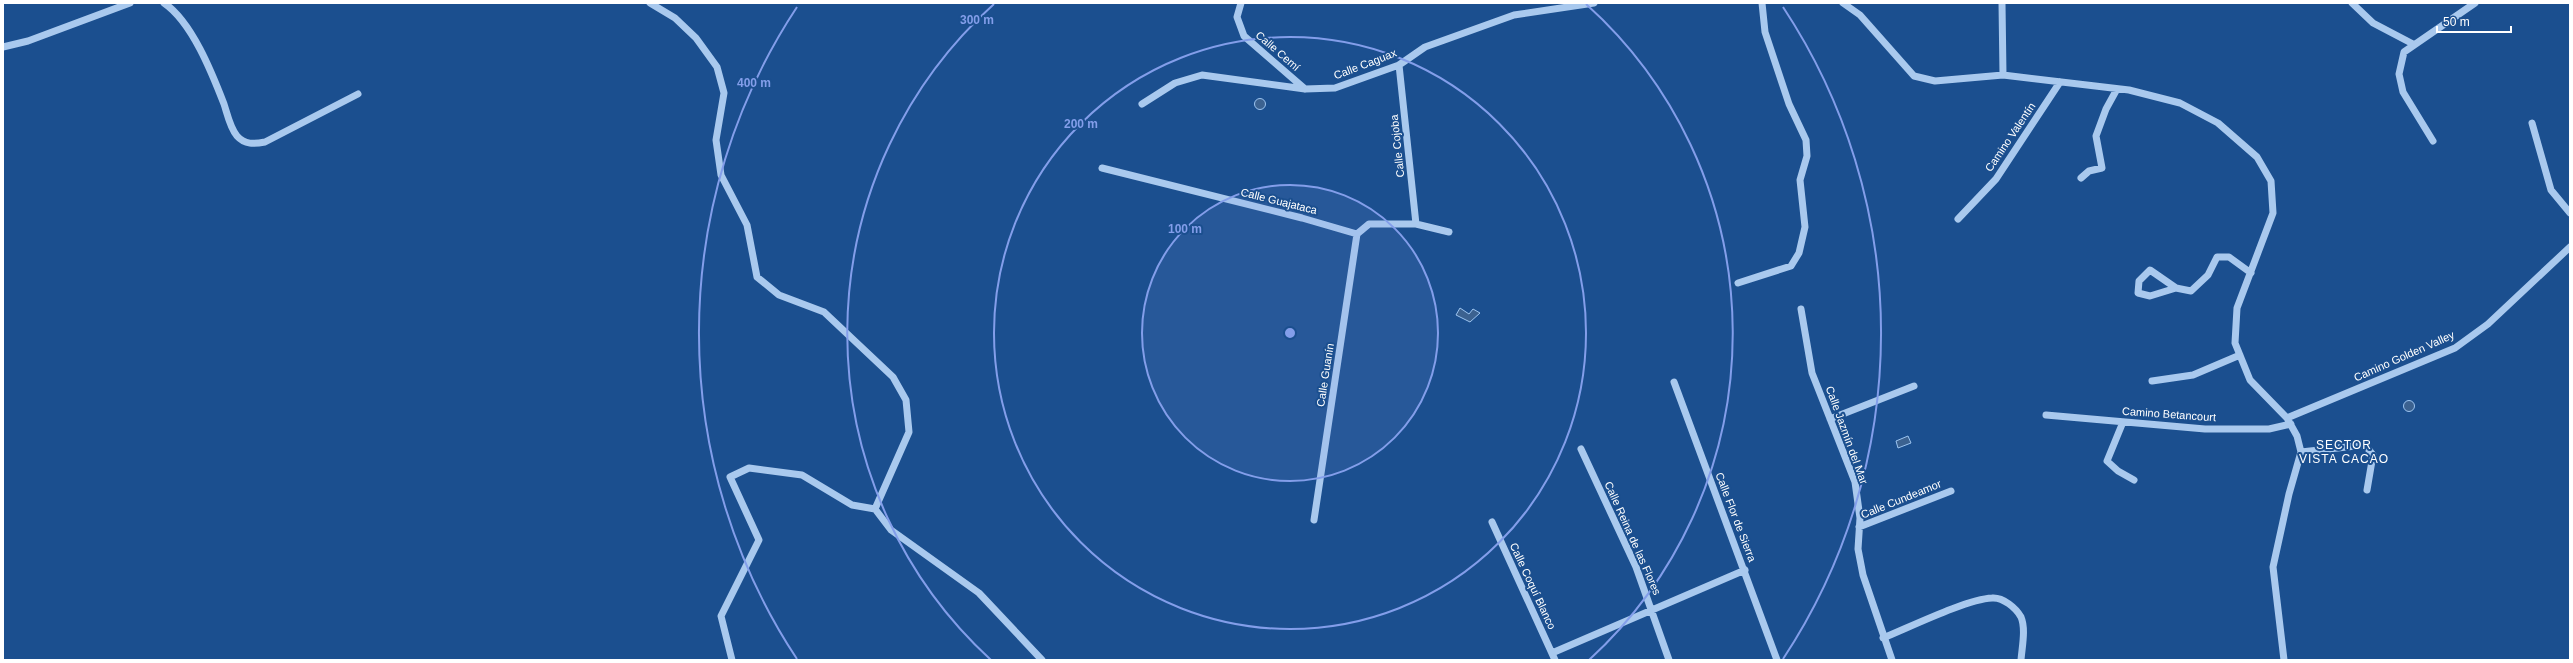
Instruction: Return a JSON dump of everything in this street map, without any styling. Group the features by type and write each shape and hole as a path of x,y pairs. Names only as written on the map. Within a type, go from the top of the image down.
{"street":[{"path":"3,47 28,41 130,3"},
{"path":"164,3 172,9 188,29 216,86 236,135 243,141 252,144 265,142 358,94"},
{"path":"650,3 675,18 696,38 717,67 724,93 716,140 721,175 747,225 757,277 779,295 824,312 893,377 906,400 909,432 875,509"},
{"name":"Calle Cemí","path":"1241,3 1237,17 1244,36 1305,90"},
{"name":"Calle Caguax","path":"1142,104 1175,83 1202,75 1305,90 1335,88 1399,65 1425,47 1514,15 1594,3"},
{"path":"1738,283 1791,266 1799,253 1805,227 1800,180 1807,156 1806,140 1789,104 1765,32 1762,3"},
{"path":"1843,3 1860,15 1914,76 1935,81 2003,75 2117,89 2180,103 2218,123 2257,157 2271,181 2273,213 2237,308 2235,343 2250,380 2287,418 2291,424 2301,452 2289,494 2273,566 2284,660"},
{"path":"2002,3 2003,75"},
{"path":"2352,3 2373,23 2413,44"},
{"path":"2433,141 2403,92 2399,74 2404,52 2413,44 2475,3"},
{"name":"Calle Cojoba","path":"1399,65 1416,224"},
{"name":"Camino Valentín","path":"1958,219 1996,179 2060,82"},
{"path":"2081,178 2089,171 2102,168 2096,136 2106,109 2117,89"},
{"path":"2532,123 2551,190 2570,212"},
{"name":"Calle Guajataca","path":"1102,168 1302,218 1357,234"},
{"path":"1357,234 1369,224 1416,224 1449,232"},
{"name":"Calle Guanín","path":"1314,520 1357,234"},
{"name":"Camino Golden Valley","path":"2287,418 2455,348 2488,324 2570,247"},
{"path":"2176,288 2150,296 2138,293 2140,281 2150,270 2176,288 2192,292 2208,275 2217,257 2229,257 2251,273"},
{"name":"Calle Jazmín del Mar","path":"1801,309 1812,373 1855,482 1860,518 1858,549 1863,575 1883,638 1892,660"},
{"path":"2152,381 2194,375 2240,355"},
{"name":"Calle Flor de Sierra","path":"1674,382 1745,570 1777,660"},
{"path":"1830,419 1914,386"},
{"name":"Camino Betancourt","path":"2046,415 2205,429 2269,429 2291,424"},
{"path":"2123,422 2107,462 2118,471 2134,480"},
{"path":"2301,452 2365,444 2374,455 2367,490"},
{"name":"Calle Reina de las Flores","path":"1580,449 1636,567 1653,610 1669,660"},
{"path":"732,660 721,616 759,540 730,477 749,468 802,475 852,505 875,509 891,530 979,593 1042,660"},
{"name":"Calle Cundeamor","path":"1859,527 1951,491"},
{"name":"Calle Coquí Blanco","path":"1492,522 1555,660"},
{"path":"1552,653 1745,570"},
{"path":"1883,638 1966,605 1992,598 2010,605 2021,618 2023,628 2021,660"}],"water":[{"path":"1260,98 1264,100 1266,104 1264,108 1260,110 1256,108 1254,104 1256,100"},
{"path":"1460,308 1469,314 1473,309 1480,313 1470,322 1456,315"},
{"path":"2407,401 2411,401 2413,402 2413,410 2407,411 2404,408 2404,404"},
{"path":"1908,436 1911,443 1898,448 1896,441"}],"district":[{"name":"SECTOR VISTA CACAO","path":"2344,452"}]}
